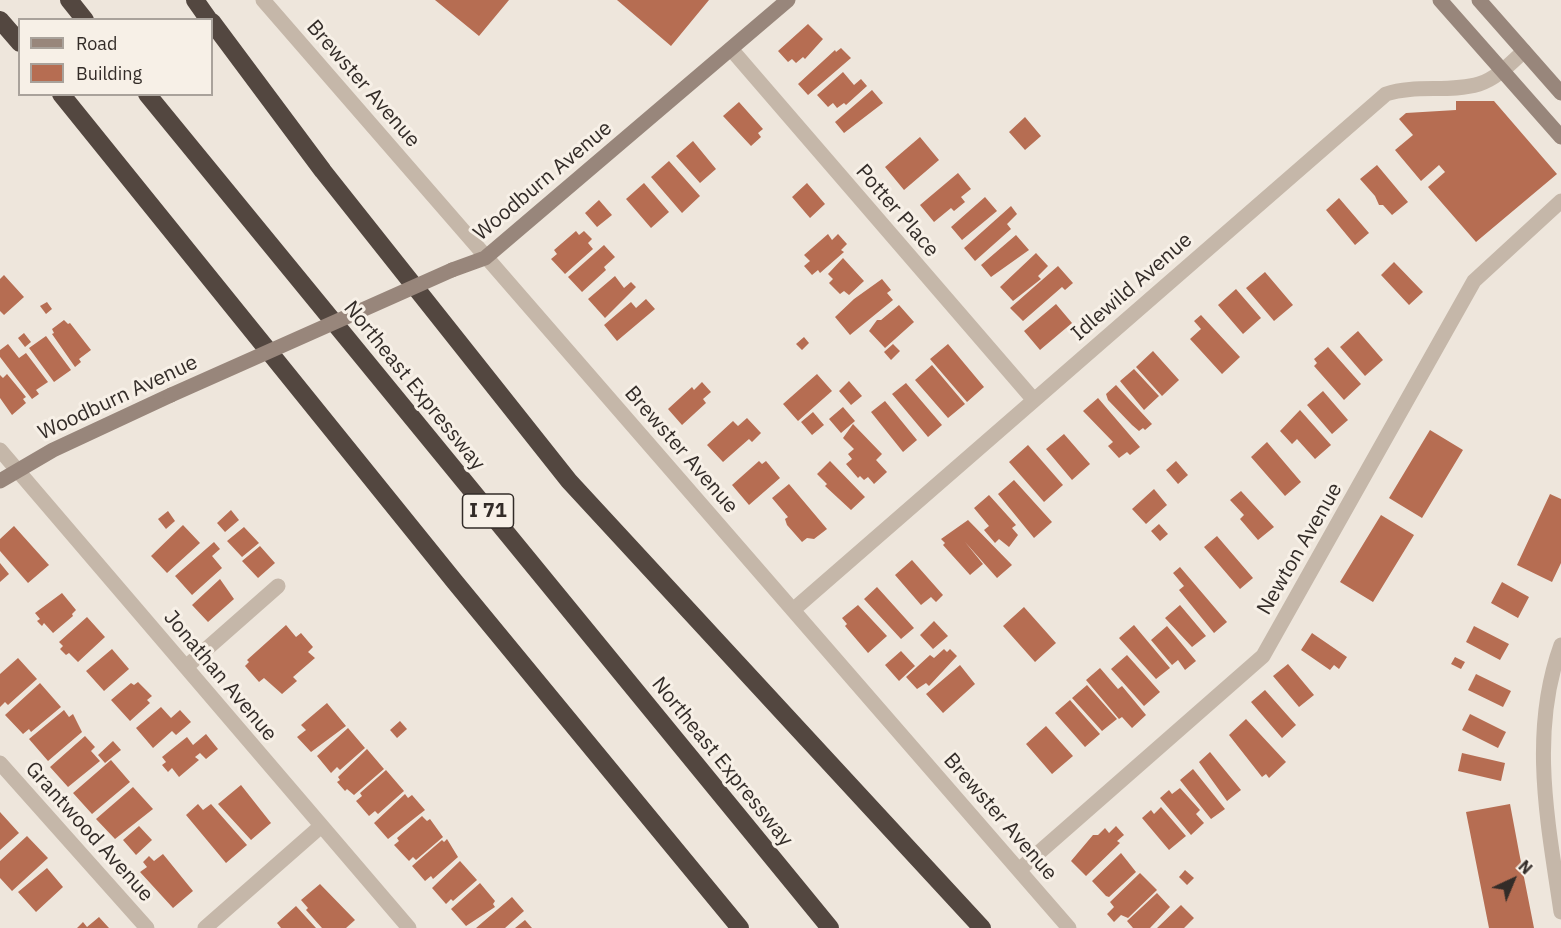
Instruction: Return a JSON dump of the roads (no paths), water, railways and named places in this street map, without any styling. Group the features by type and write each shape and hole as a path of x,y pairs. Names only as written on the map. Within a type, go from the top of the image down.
{"highway":[{"path":"69,0 83,18"},
{"path":"195,0 208,18"},
{"path":"0,20 18,41"},
{"path":"213,25 322,171 569,481 982,928"},
{"path":"63,96 448,573 740,928"},
{"name":"Northeast Expressway","path":"149,96 830,928"}],"street":[{"name":"Brewster Avenue","path":"263,0 1069,928"},
{"name":"Woodburn Avenue","path":"0,481 17,469 171,395 452,270 485,258 788,0"},
{"path":"1440,0 1561,137"},
{"path":"1479,0 1561,93"},
{"name":"Potter Place","path":"731,49 1033,399"},
{"name":"Idlewild Avenue","path":"793,610 1386,94 1402,88 1478,84 1501,71 1524,51"},
{"name":"Newton Avenue","path":"1018,870 1263,656 1474,281 1561,201"},
{"name":"Jonathan Avenue","path":"0,450 409,928"},
{"path":"186,667 278,586"},
{"path":"1561,645 1547,694 1542,772 1554,809 1561,912"},
{"name":"Grantwood Avenue","path":"0,764 147,928"},
{"path":"205,928 321,827"}]}
